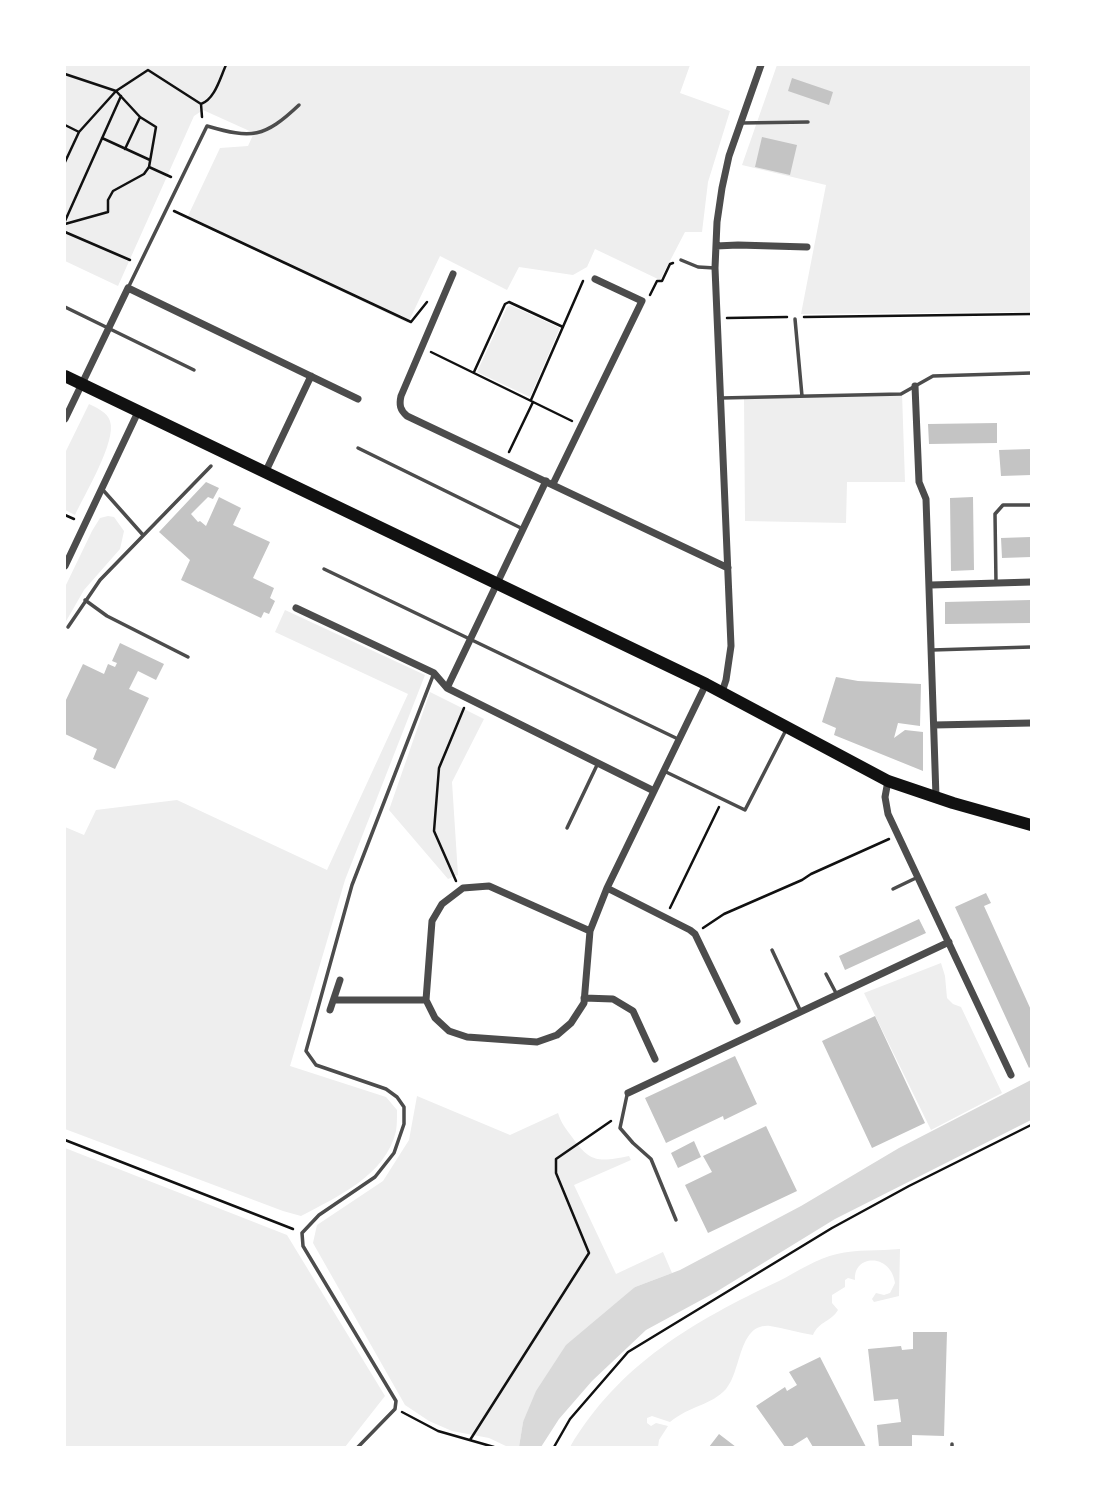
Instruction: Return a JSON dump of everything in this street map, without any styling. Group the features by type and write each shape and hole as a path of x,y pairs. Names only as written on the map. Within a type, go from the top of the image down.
{"main road":[{"path":"65,376 706,684 888,781 1031,825"}],"street":[{"path":"722,692 731,646 716,246 722,188 729,156 761,65"},
{"path":"716,246 738,244 807,247"},
{"path":"453,274 399,404 401,411 728,568"},
{"path":"447,688 524,529 581,425 642,301 595,279"},
{"path":"437,282 447,287"},
{"path":"65,419 128,288 358,399"},
{"path":"265,474 311,376"},
{"path":"915,386 919,482 926,499 931,585 936,797"},
{"path":"65,566 138,412"},
{"path":"931,585 1031,582"},
{"path":"296,608 433,674 447,688 654,791"},
{"path":"590,931 489,886 461,890 442,904 432,921 426,1000 435,1018 450,1031 467,1037 537,1042 557,1035 571,1023 584,1003 590,931 607,888 706,684"},
{"path":"934,725 1031,723"},
{"path":"888,781 885,805 897,835 1011,1075"},
{"path":"607,888 695,934 737,1021"},
{"path":"628,1093 949,942"},
{"path":"330,1010 340,980"},
{"path":"584,998 613,999 633,1011 655,1059"},
{"path":"334,999 426,1000"}],"lane":[{"path":"128,288 207,126 238,135 252,134 276,126 299,105"},
{"path":"741,123 808,121"},
{"path":"681,260 698,267 716,268"},
{"path":"65,307 194,370"},
{"path":"795,319 803,396"},
{"path":"721,398 901,394 933,376 1031,373"},
{"path":"358,449 524,529"},
{"path":"68,627 100,580 211,466"},
{"path":"101,489 144,535"},
{"path":"996,583 995,514 1003,505 1031,505"},
{"path":"324,569 679,739"},
{"path":"85,600 107,616 188,657"},
{"path":"932,650 1031,647"},
{"path":"358,1447 395,1409 394,1396 303,1246 302,1233 319,1215 375,1177 394,1153 404,1124 404,1107 397,1097 386,1089 316,1065 306,1051 352,884 433,674"},
{"path":"664,771 745,810 787,727"},
{"path":"566,828 598,763"},
{"path":"893,890 918,877"},
{"path":"772,950 801,1012"},
{"path":"826,974 837,995"},
{"path":"628,1093 620,1128 651,1159 676,1220"}],"path":[{"path":"146,65 149,70 201,104"},
{"path":"201,104 208,101 212,95 226,65"},
{"path":"65,162 79,132 116,91 149,70"},
{"path":"65,74 116,91 139,117 156,127 149,167 144,174 113,191 108,200 108,212 65,223"},
{"path":"65,223 121,96"},
{"path":"201,104 201,115 207,126"},
{"path":"125,149 139,117"},
{"path":"65,125 79,132"},
{"path":"102,138 150,160"},
{"path":"149,167 180,181"},
{"path":"167,208 411,322 428,301 440,305"},
{"path":"65,232 140,264"},
{"path":"642,301 650,296 657,281 662,281 670,264 681,260"},
{"path":"504,461 583,281 595,279"},
{"path":"474,372 505,304 509,302 563,327"},
{"path":"718,318 1031,314"},
{"path":"422,348 581,425"},
{"path":"461,890 434,831 439,768 468,699"},
{"path":"665,917 723,800"},
{"path":"695,934 724,914 897,835"},
{"path":"470,1440 589,1253 556,1174 556,1159 609,1125 615,1114"},
{"path":"554,1447 570,1419 628,1352 843,1222 1031,1125"},
{"path":"65,1140 302,1233"},
{"path":"395,1409 438,1431 494,1447"}],"shaded area":[{"path":"65,65 690,65 680,93 730,111 708,182 702,232 685,232 660,280 595,249 587,267 573,275 519,267 507,290 440,256 408,323 187,218 220,148 248,146 254,133 203,110 194,116 118,286 65,261"},
{"path":"777,65 1031,65 1031,312 801,314 826,185 742,165"},
{"path":"510,305 560,328 530,397 477,372"},
{"path":"902,393 905,482 847,482 846,523 745,521 744,398"},
{"path":"89,404 107,415 111,430 104,454 75,515 65,510 65,453"},
{"path":"114,517 124,531 120,549 84,590 65,623 65,587 92,531 100,518"},
{"path":"285,610 425,675 345,880 290,1066 386,1097 397,1110 396,1131 391,1147 371,1172 344,1192 301,1216 65,1129 65,827 84,835 96,810 177,800 327,870 408,694 275,632"},
{"path":"430,692 484,719 452,782 458,875 448,879 389,810"},
{"path":"941,963 947,998 961,1007 1002,1093 931,1130 864,993"},
{"path":"1031,1080 1031,1120 835,1219 716,1292 646,1330 592,1381 559,1419 541,1447 519,1447 523,1422 536,1391 566,1345 635,1287 680,1270 801,1206 899,1148"},
{"path":"417,1096 510,1135 558,1113 578,1146 590,1156 610,1159 629,1156 631,1160 574,1185 616,1274 663,1252 672,1273 635,1287 523,1422 519,1447 508,1447 489,1438 452,1431 429,1421 405,1405 313,1243 317,1225 383,1181 409,1140"},
{"path":"65,1148 287,1235 385,1396 345,1447 65,1447"},
{"path":"900,1249 899,1296 874,1302 872,1299 876,1293 890,1293 895,1283 887,1266 873,1260 860,1265 855,1280 848,1278 845,1280 845,1287 832,1295 832,1303 838,1310 818,1327 813,1335 770,1326 760,1327 752,1332 746,1340 731,1381 720,1394 670,1422 652,1416 647,1418 647,1423 651,1426 656,1423 668,1426 659,1440 658,1447 570,1447 611,1392 635,1369 688,1329 822,1259 852,1251"}],"building":[{"path":"792,78 833,92 829,105 788,91"},
{"path":"762,137 797,145 790,175 755,167"},
{"path":"997,423 997,443 929,444 928,424"},
{"path":"1031,449 1031,475 1001,476 999,450"},
{"path":"206,482 219,488 213,499 208,497 191,514 198,522 206,526 219,497 241,508 233,525 270,542 253,578 274,588 270,598 275,601 269,614 264,612 261,618 181,580 190,560 159,532"},
{"path":"973,497 974,570 951,571 950,498"},
{"path":"1031,537 1031,557 1002,558 1001,538"},
{"path":"1031,600 1031,623 945,624 945,602"},
{"path":"120,643 164,664 156,680 138,671 129,689 149,698 115,769 93,759 97,749 65,734 65,702 83,664 104,674 108,664 115,667 117,663 112,661"},
{"path":"836,677 858,681 921,684 920,726 898,723 894,738 905,730 923,732 923,771 834,735 836,728 822,722"},
{"path":"986,893 991,903 984,906 1031,1010 1029,1068 955,907"},
{"path":"919,919 926,933 845,970 839,956"},
{"path":"875,1016 925,1123 872,1148 822,1041"},
{"path":"735,1056 757,1104 724,1120 723,1116 666,1143 645,1098"},
{"path":"766,1126 797,1191 708,1233 685,1185 712,1172 703,1156"},
{"path":"694,1141 701,1157 678,1168 671,1153"},
{"path":"913,1332 947,1332 944,1436 912,1435 912,1447 879,1447 877,1425 901,1422 898,1399 874,1401 868,1349 901,1346 902,1350 913,1349"},
{"path":"820,1357 866,1447 813,1447 807,1437 791,1447 785,1447 756,1406 785,1387 787,1391 797,1385 789,1372"},
{"path":"719,1434 736,1447 709,1447"}]}
